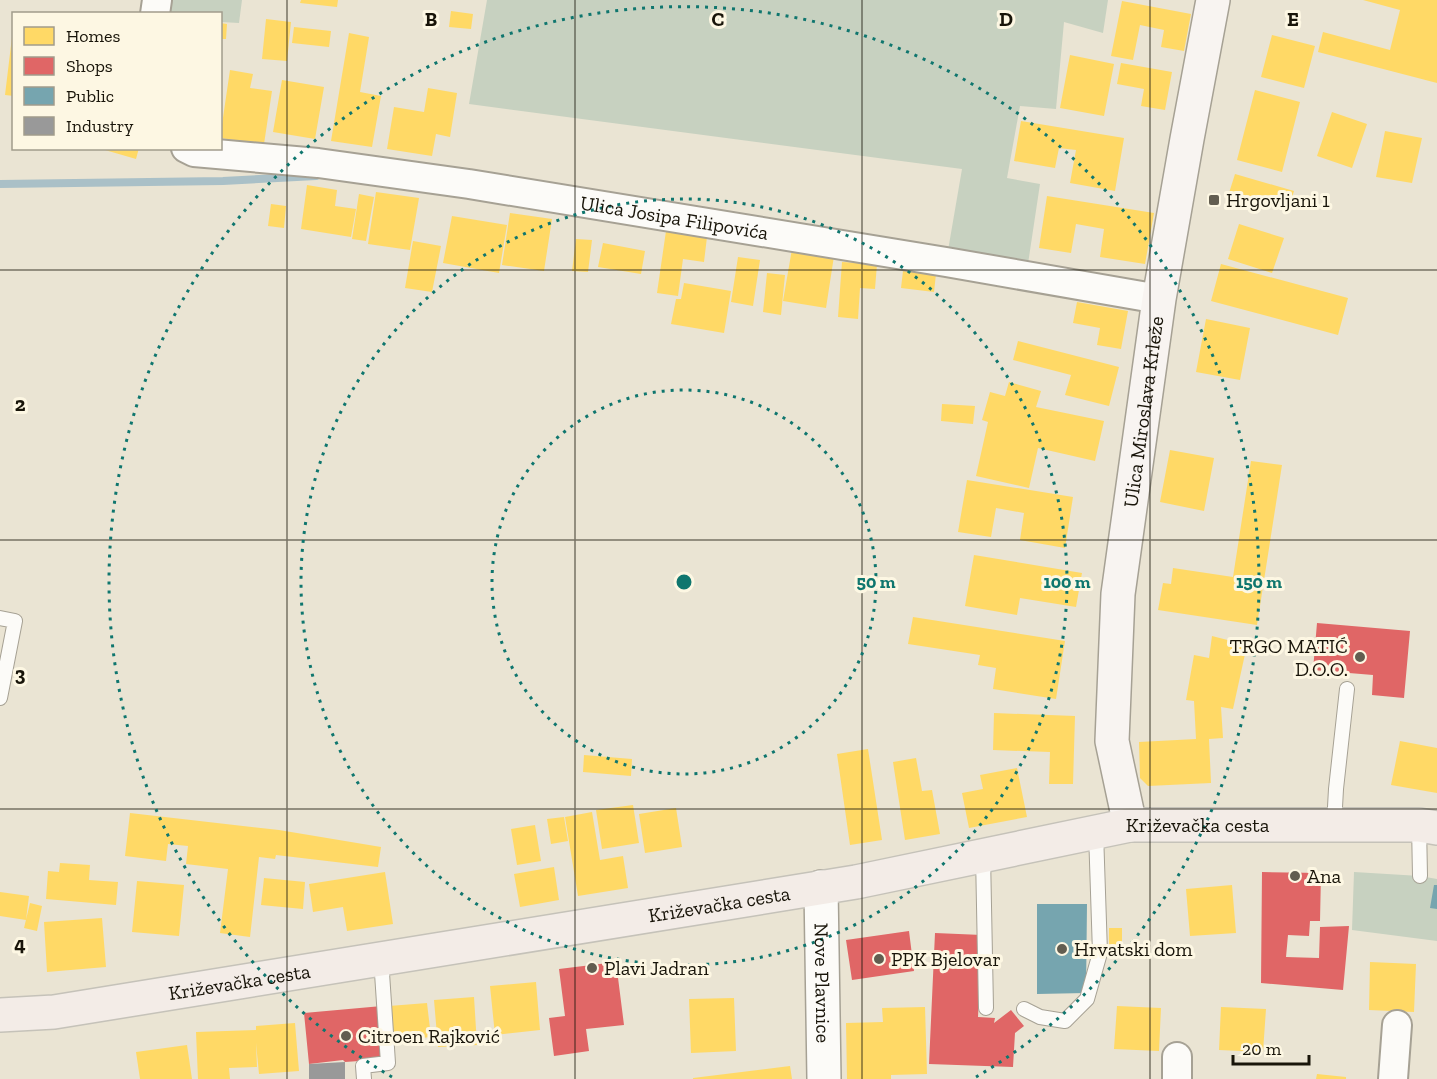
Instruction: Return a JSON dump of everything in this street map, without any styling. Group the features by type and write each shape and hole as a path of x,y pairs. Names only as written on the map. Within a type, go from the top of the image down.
{"main road":[{"name":"Ulica Miroslava Krleže","path":"1130,825 1112,741 1118,594 1159,299 1213,0"},
{"name":"Križevačka cesta","path":"0,1015 54,1012 856,882 1130,825 1428,826"}],"street":[{"name":"Ulica Josipa Filipovića","path":"190,150 318,163 469,184 1159,299"},
{"name":"Nove Plavnice","path":"821,887 824,1079"},
{"path":"1393,1079 1397,1025"}],"lane":[{"path":"0,618 15,621 0,698"},
{"path":"1334,825 1347,689"},
{"path":"1420,876 1428,826"},
{"path":"1024,1009 1040,1017 1065,1021 1087,999 1100,953 1096,832"},
{"path":"983,855 986,1008"},
{"path":"364,1079 363,1066 388,1063 381,958"}],"green space":[{"path":"157,0 242,0 239,23 222,22 222,12 155,12"},
{"path":"487,0 1108,0 1103,33 1064,22 1056,109 1020,106 1007,178 1040,184 1026,277 946,262 962,169 469,104"},
{"path":"1354,872 1437,879 1437,941 1352,930"}],"building: Homes":[{"path":"301,0 338,0 337,7 300,3"},
{"path":"1363,0 1437,0 1437,83 1318,52 1323,32 1390,50 1400,10"},
{"path":"1122,1 1191,14 1184,51 1161,47 1164,30 1140,25 1133,60 1111,56"},
{"path":"451,11 473,14 471,29 449,27"},
{"path":"266,19 291,22 287,61 262,59"},
{"path":"222,23 227,24 226,39 222,39"},
{"path":"294,27 331,31 329,47 292,43"},
{"path":"349,33 369,37 360,92 381,96 372,147 331,141"},
{"path":"1272,35 1315,46 1304,88 1261,77"},
{"path":"12,37 12,96 5,95"},
{"path":"1070,55 1114,64 1104,116 1060,108"},
{"path":"1121,63 1172,72 1165,110 1141,106 1144,89 1117,84"},
{"path":"230,70 253,74 250,88 272,91 264,144 222,138"},
{"path":"282,80 324,87 315,139 273,132"},
{"path":"428,88 457,93 450,137 436,134 432,156 387,149 394,107 424,112"},
{"path":"1255,90 1300,102 1282,172 1237,160"},
{"path":"1332,112 1367,124 1352,168 1317,156"},
{"path":"1021,121 1124,138 1115,191 1070,183 1076,150 1059,148 1055,168 1014,161"},
{"path":"1385,131 1422,138 1412,183 1376,177"},
{"path":"105,150 138,150 136,159"},
{"path":"1235,174 1294,191 1288,210 1229,193"},
{"path":"307,185 337,190 335,206 356,209 351,237 301,229"},
{"path":"376,192 419,198 410,250 368,244"},
{"path":"359,194 374,197 366,241 352,239"},
{"path":"1047,196 1154,213 1145,264 1100,257 1104,229 1076,224 1071,253 1039,248"},
{"path":"271,204 286,206 284,228 268,226"},
{"path":"510,213 552,219 544,271 502,265"},
{"path":"452,216 507,225 499,273 443,263"},
{"path":"1239,224 1284,238 1272,273 1228,259"},
{"path":"666,231 707,237 704,262 683,259 678,296 657,293"},
{"path":"576,239 592,240 588,272 572,271"},
{"path":"413,241 441,246 432,292 405,288"},
{"path":"603,243 645,251 641,274 598,267"},
{"path":"792,249 834,256 826,308 783,301"},
{"path":"738,257 760,260 753,306 731,302"},
{"path":"842,262 877,264 875,289 860,288 858,319 838,317"},
{"path":"1221,264 1348,298 1338,335 1211,301"},
{"path":"903,271 936,274 934,292 901,288"},
{"path":"767,273 785,275 781,315 763,312"},
{"path":"684,283 731,291 724,333 671,324 676,299 681,299"},
{"path":"1077,302 1128,311 1121,349 1097,345 1100,328 1073,323"},
{"path":"1206,319 1250,328 1240,380 1196,372"},
{"path":"1018,341 1119,367 1109,406 1065,395 1071,375 1013,360"},
{"path":"1009,382 1041,391 1036,407 1104,421 1095,461 1038,448 1029,488 976,476 988,422 982,420 990,392 1005,396"},
{"path":"942,404 975,406 973,424 941,421"},
{"path":"1170,450 1214,458 1204,511 1160,502"},
{"path":"1251,461 1282,465 1257,625 1158,610 1163,583 1171,584 1173,568 1233,577"},
{"path":"967,480 1073,497 1065,548 1020,540 1024,513 996,508 991,537 958,532"},
{"path":"974,555 1082,573 1076,607 1020,598 1017,615 965,606"},
{"path":"913,617 1065,641 1056,699 993,689 996,668 978,665 980,655 908,644"},
{"path":"1212,636 1247,645 1233,709 1221,707 1223,738 1209,739 1211,783 1148,786 1140,778 1139,742 1196,739 1194,701 1186,700 1194,655 1209,658"},
{"path":"994,713 1075,716 1073,784 1049,784 1050,752 993,750"},
{"path":"1400,741 1437,748 1437,793 1391,785"},
{"path":"868,749 882,840 850,845 837,754"},
{"path":"584,755 632,759 631,776 583,772"},
{"path":"916,758 922,791 932,790 940,834 905,840 893,762"},
{"path":"1017,768 1027,817 969,828 962,793 983,789 980,775"},
{"path":"633,805 639,843 602,849 596,810"},
{"path":"676,808 682,847 645,853 639,814"},
{"path":"592,812 600,860 623,856 628,888 578,896 565,817"},
{"path":"130,813 279,830 381,847 378,867 276,855 275,859 259,857 250,937 220,933 228,869 186,864 188,846 168,844 166,861 125,856"},
{"path":"564,817 568,841 551,844 547,819"},
{"path":"535,825 541,861 517,865 511,829"},
{"path":"60,863 90,865 89,880 118,882 116,905 46,899 48,871 59,872"},
{"path":"554,867 559,900 520,907 514,874"},
{"path":"385,872 393,924 347,931 343,907 313,912 309,884"},
{"path":"264,878 305,882 303,909 261,905"},
{"path":"137,881 184,885 179,936 132,932"},
{"path":"1232,885 1236,933 1190,936 1186,889"},
{"path":"0,892 29,896 26,920 0,916"},
{"path":"30,903 42,906 37,931 24,928"},
{"path":"102,918 106,967 47,972 44,922"},
{"path":"1109,928 1122,928 1122,948 1109,947"},
{"path":"1370,962 1416,964 1414,1012 1369,1010"},
{"path":"536,982 540,1030 495,1035 490,986"},
{"path":"474,997 477,1045 438,1047 434,1000"},
{"path":"734,998 736,1051 691,1053 689,999"},
{"path":"427,1003 431,1037 392,1041 389,1006"},
{"path":"1117,1006 1161,1008 1159,1051 1114,1049"},
{"path":"925,1007 927,1074 891,1075 891,1079 847,1079 846,1023 883,1022 882,1008"},
{"path":"1221,1007 1266,1009 1263,1052 1219,1050"},
{"path":"295,1023 299,1071 259,1074 256,1043 257,1067 229,1068 230,1079 198,1079 196,1032 256,1030 256,1026"},
{"path":"187,1045 192,1079 140,1079 136,1052"},
{"path":"790,1066 792,1079 693,1079 693,1078"},
{"path":"1317,1074 1346,1077 1346,1079 1316,1079"}],"building: Shops":[{"path":"1317,623 1410,631 1404,698 1372,695 1373,675 1313,670"},
{"path":"1262,872 1321,873 1320,921 1310,921 1309,936 1288,935 1286,957 1319,958 1320,927 1349,926 1343,990 1261,983"},
{"path":"909,931 914,971 852,980 846,940"},
{"path":"935,933 982,935 978,1017 995,1018 994,1023 1011,1010 1024,1026 1015,1033 1013,1067 929,1064"},
{"path":"616,962 624,1025 586,1029 589,1051 554,1056 549,1018 565,1016 559,969"},
{"name":"Citroen Rajković","path":"382,1006 387,1059 345,1062 343,1060 309,1064 304,1013"}],"building: Public":[{"path":"1434,885 1437,885 1437,909 1430,908"},
{"name":"Hrvatski dom","path":"1037,904 1087,904 1086,993 1037,994"}],"building: Industry":[{"path":"345,1062 345,1079 309,1079 309,1064"}],"waterway":[{"path":"0,184 223,181 316,176"}],"place":[{"name":"Hrgovljani 1","path":"1214,200"},
{"name":"TRGO MATIĆ D.O.O.","path":"1360,657"},
{"name":"Ana","path":"1295,876"},
{"name":"Hrvatski dom","path":"1062,949"},
{"name":"PPK Bjelovar","path":"879,959"},
{"name":"Plavi Jadran","path":"592,968"},
{"name":"Citroen Rajković","path":"346,1036"}]}
